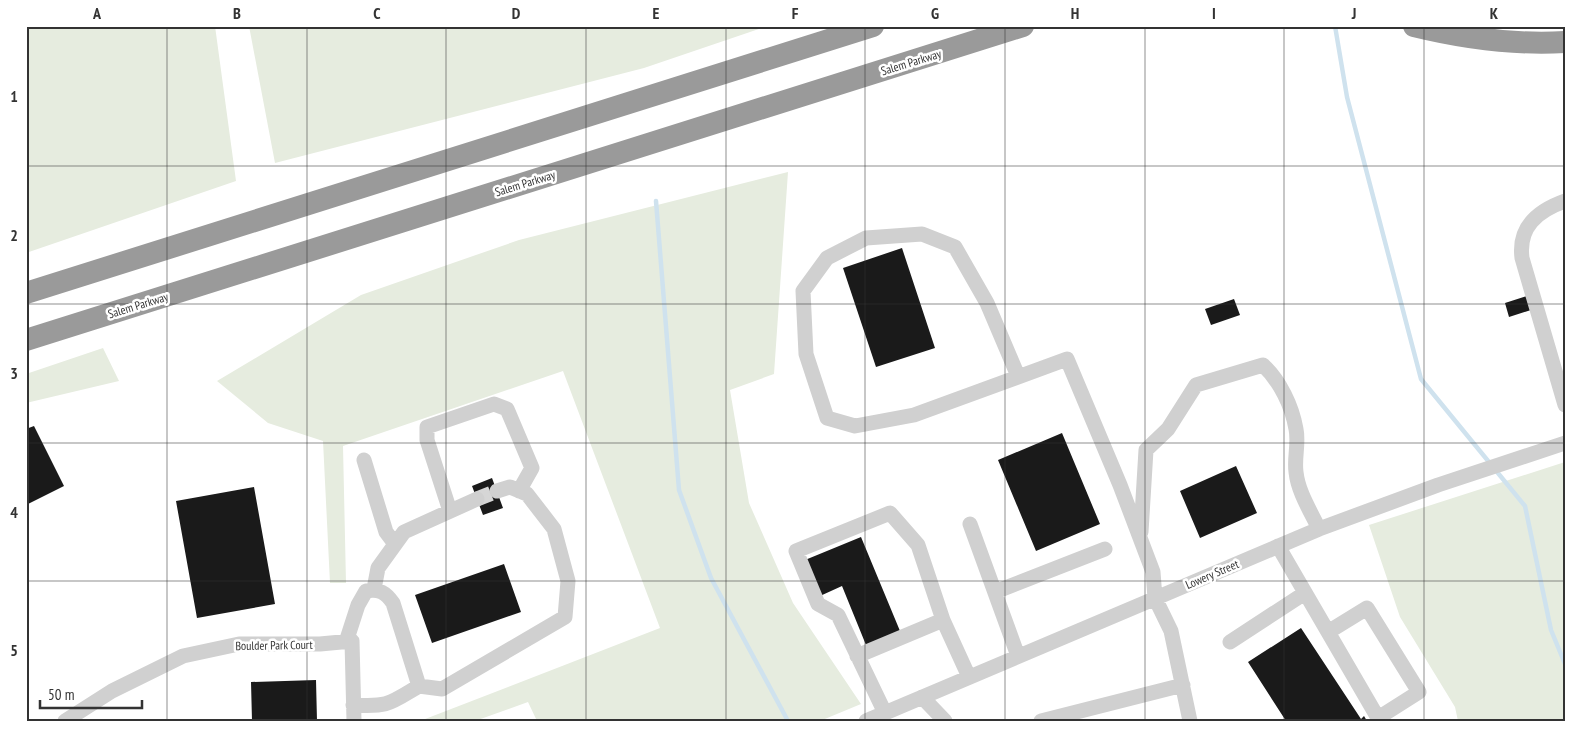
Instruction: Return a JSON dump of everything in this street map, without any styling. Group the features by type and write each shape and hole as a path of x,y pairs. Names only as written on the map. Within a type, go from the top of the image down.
{"highway":[{"path":"26,293 873,26"},
{"name":"Salem Parkway","path":"26,340 1023,26"},
{"path":"1414,26 1455,35 1504,41 1565,42"}],"street":[{"path":"1564,397 1520,246 1523,234 1540,214 1565,201"},
{"path":"1018,376 987,303 955,247 922,234 866,238 828,258 803,291 806,354 827,418 855,426 914,415 1067,359 1154,572 1155,598 1171,631 1190,721"},
{"path":"1140,538 1146,450 1168,429 1196,385 1263,365 1275,376 1296,429 1296,472 1305,499 1319,529"},
{"path":"450,511 427,440 427,427 494,404 507,409 532,468 519,491"},
{"name":"Lowery Street","path":"866,721 1319,529 1430,488 1565,443"},
{"path":"364,460 386,532 395,544"},
{"path":"353,705 382,706 398,700 419,686 442,689 565,617 568,581 554,529 527,494 510,487 497,492"},
{"path":"374,589 378,568 404,532 477,499"},
{"path":"885,713 838,615 818,604 796,551 890,512 918,546 944,620 969,677"},
{"path":"970,524 1018,656"},
{"path":"1278,546 1305,593 1378,718 1419,692 1367,608 1328,632"},
{"path":"995,592 1105,549"},
{"path":"354,721 349,642 358,605 366,591 374,589 387,594 393,603 419,686"},
{"path":"1230,642 1305,593"},
{"path":"858,656 944,620"},
{"name":"Boulder Park Court","path":"65,721 112,691 183,656 239,644 349,642"},
{"path":"1041,721 1183,685"},
{"path":"922,697 945,721"}],"shaded area":[{"path":"26,26 215,26 236,181 26,253"},
{"path":"249,26 768,26 644,68 275,163"},
{"path":"788,172 774,374 730,390 749,503 793,603 861,704 820,721 537,721 528,702 475,721 420,721 660,628 563,371 343,446 346,583 330,583 323,441 268,423 217,381 361,295 519,240"},
{"path":"103,348 119,381 26,403 26,374"},
{"path":"1565,462 1565,721 1458,721 1455,707 1400,617 1369,525"}],"building":[{"path":"902,248 935,348 876,367 843,268"},
{"path":"1527,296 1531,310 1509,317 1505,303"},
{"path":"1234,299 1240,315 1211,325 1205,309"},
{"path":"34,426 64,486 26,505 26,429"},
{"path":"1062,433 1100,524 1036,551 998,460"},
{"path":"1236,466 1257,513 1200,538 1180,491"},
{"path":"492,478 503,508 483,515 472,486"},
{"path":"254,487 275,604 197,618 176,501"},
{"path":"861,537 900,631 866,645 842,586 820,596 805,560"},
{"path":"504,564 521,612 432,643 415,595"},
{"path":"1301,628 1361,719 1364,716 1367,721 1286,721 1248,662"},
{"path":"316,680 317,721 252,721 251,682"}],"waterway":[{"path":"1335,26 1347,97 1421,379 1525,506 1551,630 1565,664"},
{"path":"656,201 679,490 711,578 788,721"}],"tunnel":[{"path":"477,499 497,491"}]}
